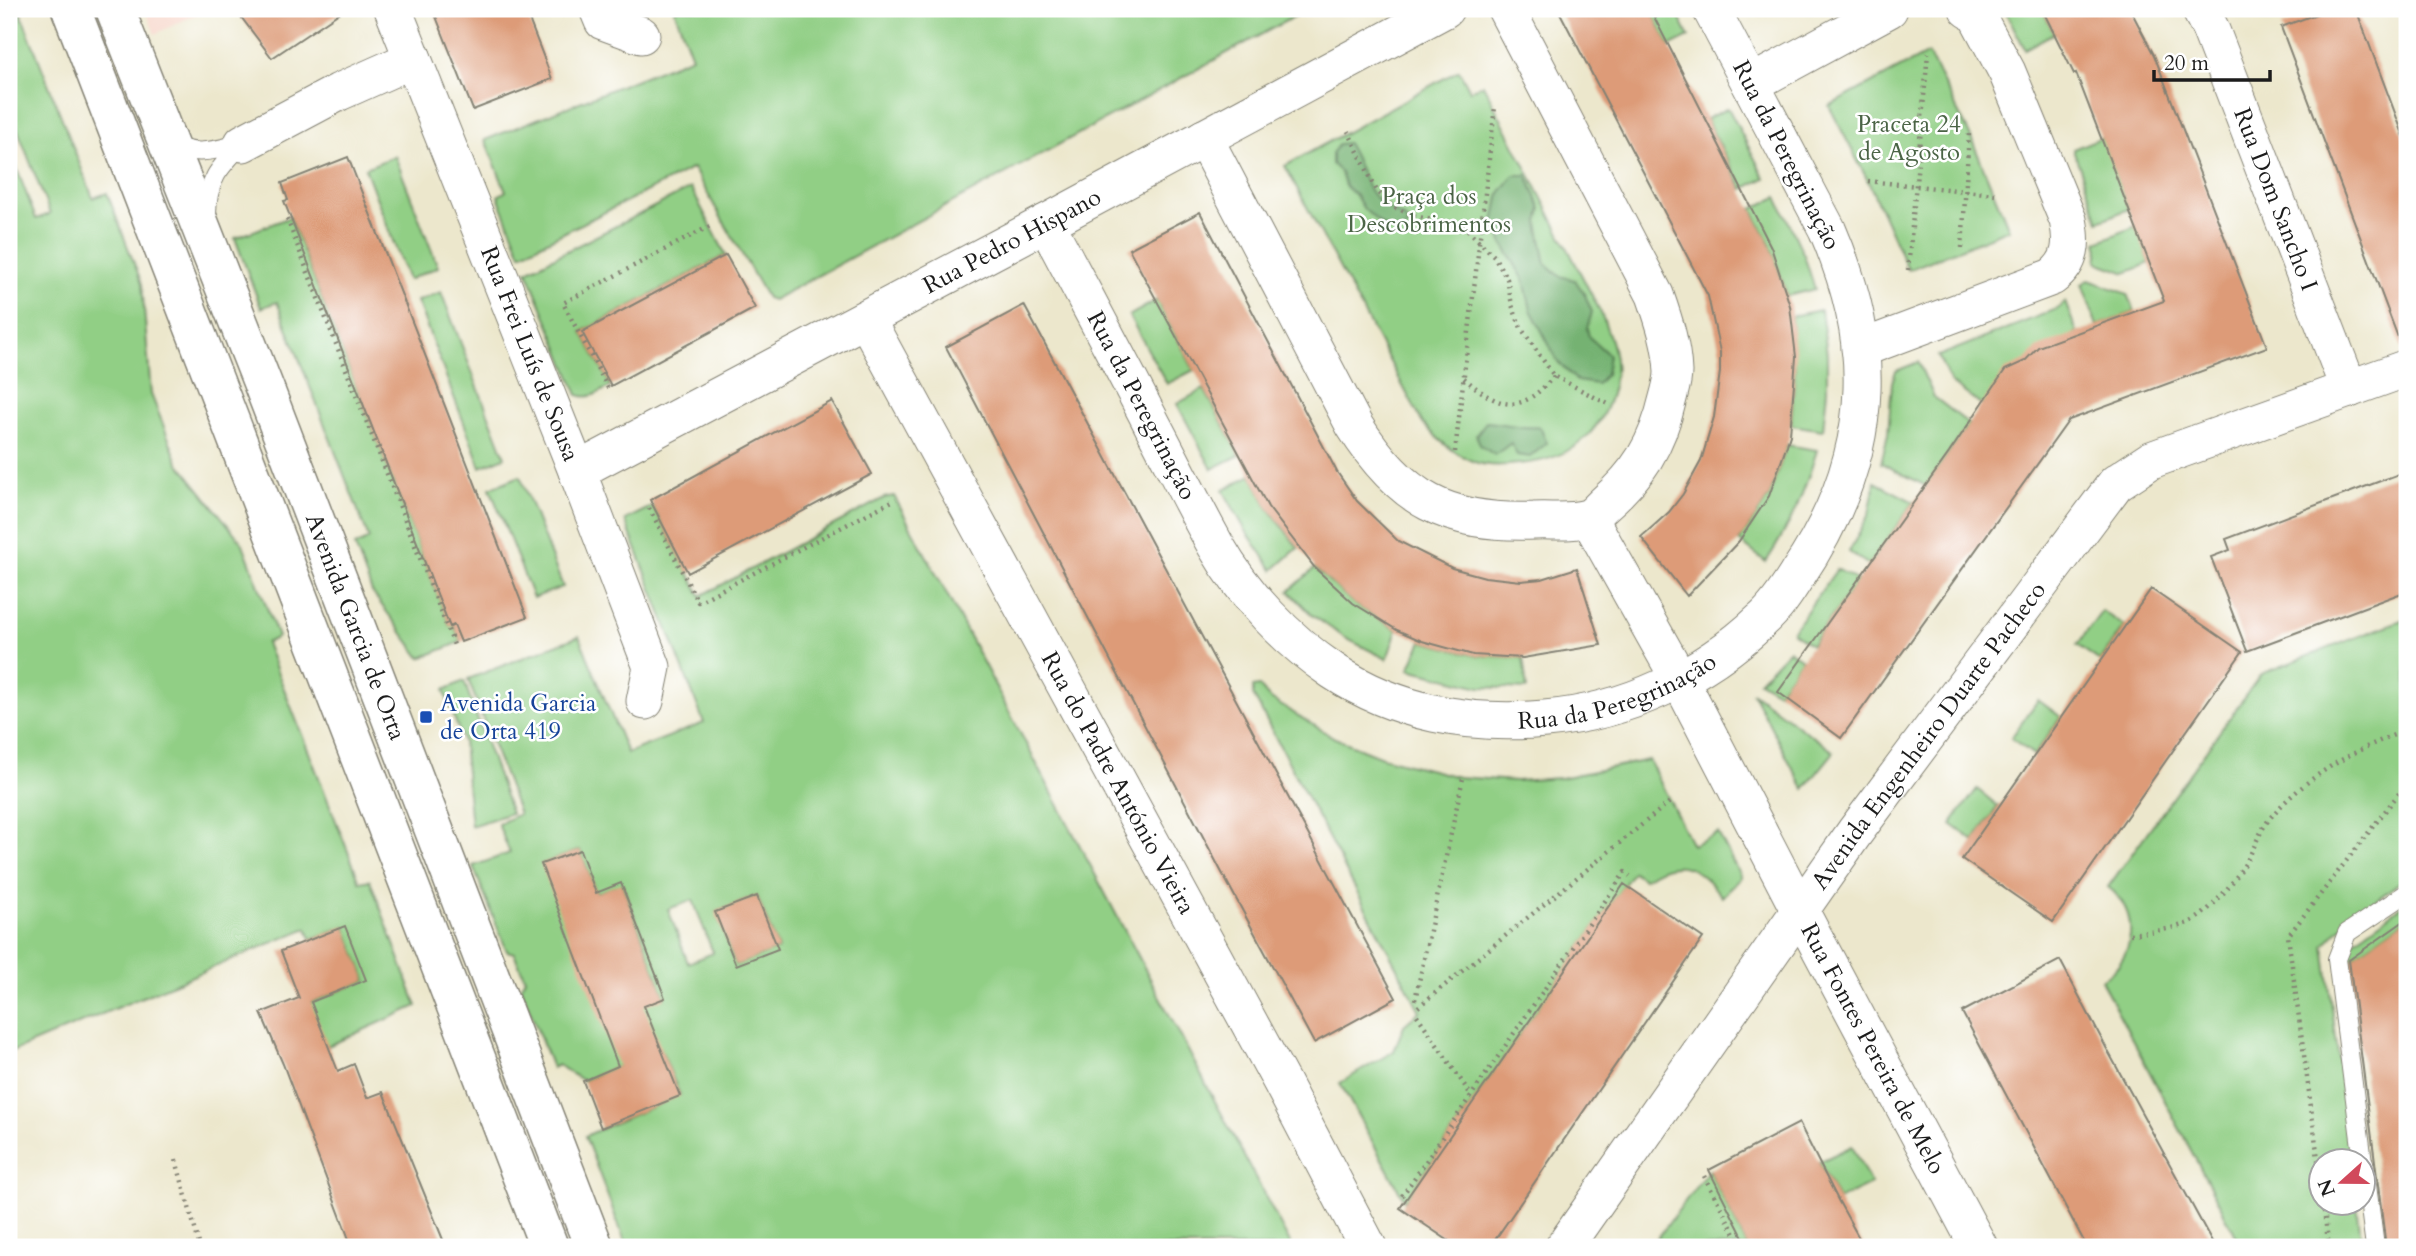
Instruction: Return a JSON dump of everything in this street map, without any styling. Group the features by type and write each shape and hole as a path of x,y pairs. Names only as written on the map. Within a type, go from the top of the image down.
{"main road":[{"name":"Avenida Garcia de Orta","path":"71,9 549,1247"},
{"name":"Avenida Garcia de Orta","path":"115,9 213,256 594,1247"}],"street":[{"name":"Rua Frei Luís de Sousa","path":"393,9 652,667 645,701"},
{"path":"598,9 603,21 640,34"},
{"name":"Rua Pedro Hispano","path":"577,471 1445,9"},
{"path":"1204,138 1354,425 1372,453 1393,477 1419,497 1443,510 1469,518 1501,522 1589,517 1625,486 1649,455 1664,415 1673,375 1668,333 1656,295 1506,9"},
{"name":"Rua da Peregrinação","path":"1046,223 1217,549 1255,601 1288,634 1331,669 1382,697 1436,714 1482,722 1520,722 1568,717 1634,700 1680,680 1716,658 1764,619 1784,594 1819,542 1840,499 1854,450 1862,389 1860,349 1850,292 1840,259 1827,229 1711,9"},
{"path":"1751,84 1889,9"},
{"path":"1860,349 2052,277 2067,261 2072,241 2068,220 2007,72 1976,14 1968,9"},
{"name":"Rua Dom Sancho I","path":"2200,9 2210,28 2348,389"},
{"path":"243,144 339,92 412,59"},
{"name":"Rua do Padre António Vieira","path":"866,319 1282,1083 1368,1247"},
{"name":"Avenida Engenheiro Duarte Pacheco","path":"1564,1247 1855,832 2116,483 2151,460 2407,368"},
{"name":"Rua Fontes Pereira de Melo","path":"1589,517 1680,680 1979,1247"}],"lane":[{"path":"164,134 174,145 186,151 213,150 243,144"},
{"path":"213,256 207,222 207,196 219,168 243,144"},
{"path":"2361,1148 2337,958 2347,933 2407,893"},
{"path":"2371,1218 2375,1247"}],"path":[{"path":"1908,270 1928,52"},
{"path":"1455,452 1495,107"},
{"path":"1349,131 1377,191 1393,207 1418,217 1454,223 1467,229 1478,239 1494,256 1507,279 1521,328 1554,376 1608,404"},
{"path":"1962,248 1969,133"},
{"path":"1868,181 1994,194"},
{"path":"287,219 454,645"},
{"path":"608,388 563,303 710,226"},
{"path":"1463,377 1488,398 1510,404 1530,399 1554,376"},
{"path":"649,508 698,602 896,499"},
{"path":"2130,934 2164,930 2190,923 2214,903 2234,881 2250,855 2258,833 2278,808 2307,782 2344,757 2407,730"},
{"path":"1415,1000 1463,778"},
{"path":"1418,1007 1671,801"},
{"path":"1402,1196 1625,872 1630,876"},
{"path":"1417,1014 1471,1096"},
{"path":"176,1160 200,1247"},
{"path":"1704,1176 1742,1247"},
{"path":"2325,1218 2329,1247"}],"shaded area":[{"path":"145,9 207,9 155,34"}],"green space":[{"path":"9,9 19,9 93,198 107,193 142,284 151,394 178,462 243,544 278,637 266,643 360,882 370,880 417,1006 328,1046 292,1010 366,980 345,926 311,939 307,928 9,1053 9,148 36,219 50,214 9,107"},
{"path":"674,9 1308,9 773,300 767,298 693,168 521,254 498,196 506,191 485,140 692,57"},
{"path":"1650,9 1675,9 1689,37 1669,47"},
{"path":"2004,9 2042,9 2054,33 2025,49"},
{"name":"Praceta 24 de Agosto","path":"1928,53 1969,133 2009,229 1908,270 1868,181 1829,106"},
{"name":"Praça dos Descobrimentos","path":"1459,70 1470,91 1483,84 1601,313 1614,351 1616,367 1611,394 1596,426 1585,439 1571,449 1539,461 1501,466 1477,463 1451,449 1422,422 1285,166"},
{"path":"1728,108 1765,178 1743,189 1706,119"},
{"path":"2102,137 2129,209 2099,221 2073,149"},
{"path":"1347,143 1373,195 1380,203 1405,218 1409,227 1397,232 1384,227 1345,186 1341,173 1332,164 1332,153 1339,144"},
{"path":"395,156 438,267 408,280 365,168"},
{"path":"1514,175 1527,175 1541,209 1538,223 1546,264 1560,276 1575,280 1592,312 1587,328 1589,337 1609,355 1606,374 1597,384 1577,381 1558,362 1531,310 1524,280 1503,244 1494,222 1500,193"},
{"path":"691,188 726,255 582,332 611,386 591,396 578,395 527,271"},
{"path":"1777,197 1804,255 1815,289 1787,296 1770,245 1752,209"},
{"path":"290,217 450,626 454,625 461,642 421,658 372,592 355,546 369,539 277,302 261,308 235,238"},
{"path":"2136,226 2150,263 2126,273 2097,262 2097,242"},
{"path":"2089,280 2128,294 2135,312 2097,326 2082,284"},
{"path":"441,292 505,457 481,467 417,301"},
{"path":"1157,300 1194,370 1167,384 1129,316"},
{"path":"2065,302 2077,333 1982,405 1951,383 1938,356 2057,309"},
{"path":"1821,310 1827,354 1823,430 1791,425 1795,369 1791,316"},
{"path":"1918,362 1934,397 1969,424 1926,486 1881,463 1888,434 1892,382 1896,371"},
{"path":"1204,389 1240,455 1212,469 1177,404"},
{"path":"1486,422 1540,427 1547,443 1530,457 1517,455 1511,443 1495,455 1481,446 1476,435"},
{"path":"1787,445 1817,450 1796,508 1766,562 1739,541 1769,496"},
{"path":"1251,475 1268,507 1298,548 1273,570 1246,531 1223,490"},
{"path":"520,476 563,587 533,598 490,488"},
{"path":"1875,482 1914,502 1869,565 1849,552 1869,514"},
{"path":"894,496 1292,1247 627,1247 585,1136 680,1095 661,1049 583,1081 558,1065 552,1068 521,987 525,978 514,953 507,951 473,866 510,853 498,824 519,814 468,679 579,636 627,753 704,723 625,520 653,506 701,596 884,498","holes":["580,850 596,893 622,884 665,998 542,864","757,896 778,949 736,965 716,912","693,900 713,953 688,963 668,909"]},
{"path":"1315,568 1353,603 1397,630 1387,659 1345,638 1312,615 1289,591"},
{"path":"1837,569 1858,581 1811,645 1792,632"},
{"path":"2102,611 2124,626 2100,661 2077,645"},
{"path":"2407,618 2407,876 2353,917 2324,946 2350,1148 2308,1148 2308,1218 2359,1218 2362,1247 2242,1247 2101,980 2122,960 2130,935 2126,909 2119,897 2108,887 2261,674"},
{"path":"1422,641 1473,655 1523,658 1527,689 1480,687 1409,669"},
{"path":"1789,650 1802,659 1778,692 1759,681"},
{"path":"464,681 511,813 471,826 463,742 444,690"},
{"path":"1259,686 1269,698 1335,738 1382,757 1458,777 1516,781 1560,778 1649,760 1692,845 1718,833 1741,877 1722,897 1705,878 1688,867 1668,867 1644,879 1633,872 1405,1201 1340,1083 1394,1051 1404,1025 1420,1011 1253,695 1253,687"},
{"path":"1752,692 1834,752 1804,789"},
{"path":"2038,700 2061,717 2034,755 2011,738"},
{"path":"1977,789 1998,806 1974,841 1951,824"},
{"path":"2407,902 2407,919 2348,961 2352,942"},
{"path":"1852,1146 1871,1184 1838,1200 1819,1162"},
{"path":"1709,1170 1748,1247 1651,1247 1704,1176"}],"building":[{"path":"235,9 345,9 272,58"},
{"path":"433,9 525,9 552,79 473,110"},
{"path":"1558,9 1650,9 1771,247 1790,306 1796,357 1790,435 1769,496 1739,541 1687,596 1641,537 1669,512 1683,494 1701,461 1714,417 1720,352 1708,296"},
{"path":"2042,9 2130,9 2154,55 2267,347 2069,420 1841,738 1778,692 2005,370 2025,361 2038,347 2164,301 2076,73 2074,74"},
{"path":"2330,9 2356,9 2407,145 2407,348 2402,348 2281,27"},
{"path":"348,157 527,617 461,642 454,625 450,627 284,201 288,200 282,183"},
{"path":"1200,212 1337,472 1357,501 1398,541 1452,568 1485,577 1521,581 1542,579 1577,568 1601,645 1523,658 1473,655 1422,641 1397,630 1353,603 1315,568 1268,507 1129,249"},
{"path":"726,255 755,308 611,386 582,332"},
{"path":"1024,305 1396,998 1314,1043 946,347"},
{"path":"832,401 872,474 688,573 650,500"},
{"path":"2407,471 2407,591 2247,651 2211,557 2230,550 2226,539"},
{"path":"2151,589 2242,652 2053,922 1962,859"},
{"path":"580,850 596,893 621,883 665,998 644,1006 680,1096 601,1128 583,1081 618,1066 541,864"},
{"path":"1624,884 1703,938 1490,1247 1458,1247 1400,1208"},
{"path":"757,896 778,949 736,965 715,912"},
{"path":"2407,919 2407,1247 2386,1247 2378,1185 2378,1148 2373,1148 2349,960"},
{"path":"345,926 366,980 311,1002 338,1071 354,1064 367,1098 383,1092 446,1247 352,1247 261,1013 299,998 281,951"},
{"path":"2060,960 2215,1247 2087,1247 1962,1012"},
{"path":"1799,1123 1864,1247 1748,1247 1709,1170"}],"place":[{"name":"Avenida Garcia de Orta 419","path":"426,717"}]}
